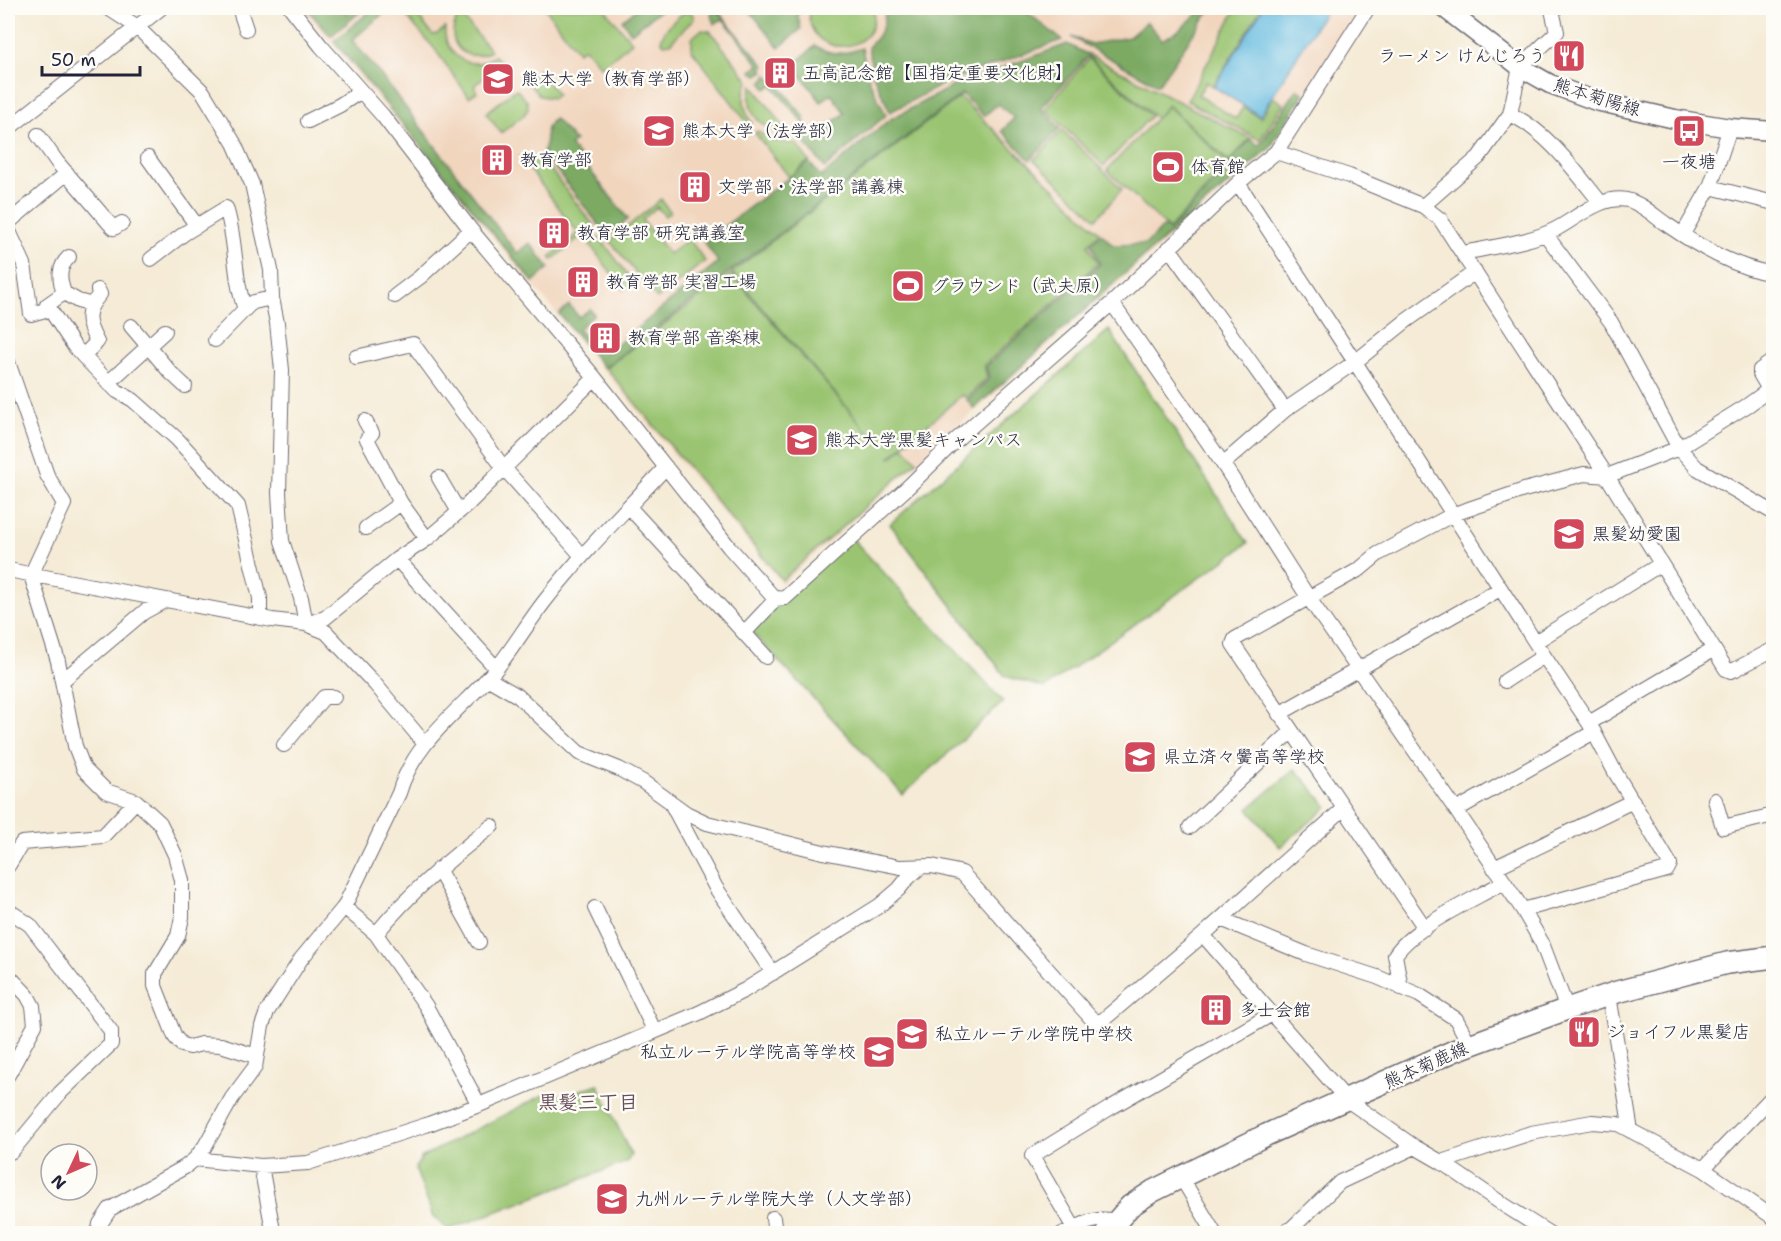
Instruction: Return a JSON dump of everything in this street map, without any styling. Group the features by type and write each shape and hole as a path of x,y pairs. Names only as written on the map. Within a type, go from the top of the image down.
{"main road":[{"name":"熊本菊陽線","path":"1444,8 1520,67 1550,84 1596,101 1675,119 1730,128 1773,130"},
{"name":"熊本菊鹿線","path":"1111,1227 1130,1206 1153,1191 1266,1135 1470,1045 1609,995 1727,963 1773,957"}],"street":[{"path":"108,8 136,26 203,92 234,143 252,184 271,270 272,298 282,370 279,493 282,541 301,598 306,624"},
{"path":"8,129 161,8"},
{"path":"242,8 241,14 246,29"},
{"path":"291,8 321,46 383,116 471,230 595,378 729,547 775,599 785,598 908,487 956,440 1112,303 1238,183 1276,152 1368,8"},
{"path":"1423,206 1479,158 1510,114 1520,67 1557,32 1552,8"},
{"path":"308,121 340,105 361,91"},
{"path":"1510,114 1527,122 1543,137 1571,166 1601,203"},
{"path":"1683,234 1710,187 1730,128"},
{"path":"38,135 114,228 122,223"},
{"path":"1276,152 1349,176 1423,206 1440,219 1607,476 1726,669 1731,671 1773,649"},
{"path":"148,158 197,226"},
{"path":"8,223 67,173"},
{"path":"1238,183 1356,362 1500,589 1592,727 1670,864 1667,870 1523,910"},
{"path":"1710,187 1773,203"},
{"path":"1463,253 1546,235 1601,203 1626,200 1647,210 1715,253 1755,271 1773,274"},
{"path":"151,259 225,208 233,233 240,296 245,309"},
{"path":"8,229 24,264 31,314 49,309"},
{"path":"395,297 471,230"},
{"path":"1546,235 1611,322 1679,448 1697,468 1773,513"},
{"path":"1169,248 1286,410"},
{"path":"69,257 60,273 64,293 78,301 92,305"},
{"path":"1223,464 1286,410 1356,362 1406,321 1475,272"},
{"path":"83,356 97,342 87,321 92,305 100,294 98,290"},
{"path":"64,293 47,304 74,346 108,383 133,400 160,424 238,506 260,598 260,618"},
{"path":"215,340 254,302 272,298"},
{"path":"1112,303 1223,464 1308,597 1523,910 1542,943 1567,1009"},
{"path":"131,326 175,378 185,386"},
{"path":"108,383 165,331"},
{"path":"356,357 413,344 503,467 582,556"},
{"path":"1425,928 1279,714 1233,644 1235,639 1360,568 1378,554 1454,514 1524,490 1584,474 1607,476 1679,448 1766,392 1767,386 1760,370 1773,360"},
{"path":"8,362 47,475 64,504 31,575 62,681 75,746 84,769 106,791 136,801 160,823 182,880 182,917 178,936 155,974 155,986 175,1038 182,1045 190,1047 201,1044 221,1045 256,1056"},
{"path":"306,624 325,618 397,559 428,539 459,512 595,378"},
{"path":"365,421 372,433 367,439 401,502 428,539"},
{"path":"98,1233 100,1224 110,1209 195,1159 205,1146 232,1098 255,1067 262,1026 267,1012 301,959 344,907 399,793 405,773 425,744 492,673 543,603 582,556 666,467"},
{"path":"439,478 459,512"},
{"path":"366,528 401,502"},
{"path":"629,507 766,657"},
{"path":"397,559 492,673 579,753 635,777 686,813 707,823 823,852 900,867 932,866 962,873 1090,1017 1097,1022 1103,1020 1203,935 1343,809"},
{"path":"1535,642 1661,564"},
{"path":"8,570 164,601 306,624 326,632 375,684 425,744"},
{"path":"1279,714 1500,589"},
{"path":"744,633 777,598"},
{"path":"62,681 144,612 164,601"},
{"path":"1456,810 1714,649"},
{"path":"1505,681 1544,656"},
{"path":"284,745 324,697 334,697"},
{"path":"1190,827 1291,732"},
{"path":"1715,800 1723,827 1773,815"},
{"path":"8,866 22,843 103,836 136,801"},
{"path":"1494,868 1633,801"},
{"path":"670,802 716,888 773,973"},
{"path":"376,934 396,909 438,869 492,826"},
{"path":"195,1159 261,1166 286,1166 317,1160 381,1141 479,1105 699,1012 745,990 879,906 899,890 919,868"},
{"path":"438,869 479,942"},
{"path":"1401,988 1395,955 1402,945 1425,928 1504,882"},
{"path":"344,907 376,934 426,1006 479,1105"},
{"path":"595,908 654,1030"},
{"path":"8,910 30,925 111,1032 111,1044 60,1093 8,1153"},
{"path":"1221,919 1306,954 1377,977 1419,995 1456,1019 1470,1045"},
{"path":"1203,935 1347,1100 1415,1147 1550,1233"},
{"path":"8,975 27,995 33,1006 35,1025 8,1075"},
{"path":"1609,995 1631,1131"},
{"path":"1111,1227 1103,1218 1092,1220 1068,1231 1032,1156 1272,1014"},
{"path":"1703,1169 1773,1095"},
{"path":"1441,1162 1531,1133 1601,1123 1618,1125 1703,1169 1773,1218"},
{"path":"1282,1233 1292,1228 1340,1182 1415,1147"},
{"path":"261,1166 272,1225 271,1233"},
{"path":"1181,1178 1215,1233"},
{"path":"773,1218 775,1233"}],"shaded area":[{"name":"熊本大学黒髪キャンパス","path":"302,8 1360,8 1271,148 782,584"}],"green space":[{"path":"306,8 341,8 347,14 355,8 365,8 331,36"},
{"path":"374,8 390,8 352,40 517,253 530,243 549,268 533,282 334,41"},
{"path":"399,8 411,8 433,35 445,28 446,41 458,57 470,63 479,63 495,56 501,62 474,86 477,92 469,97 434,48"},
{"path":"545,8 604,8 632,42 601,67 585,48 578,52"},
{"path":"638,8 663,8 631,33 622,20"},
{"path":"713,8 722,8 718,11 765,66 762,68 764,71 757,75 751,71 759,65 723,19 714,24 711,15"},
{"path":"756,8 799,8 801,29 779,48 751,12"},
{"path":"809,8 873,8 873,24 866,36 856,43 843,46 830,44 819,38 811,25"},
{"path":"884,8 1022,8 1062,40 947,82 890,112 873,75 868,47 882,29"},
{"path":"1234,8 1262,8 1213,86 1206,82 1198,95 1236,119 1243,107 1261,118 1273,97 1283,104 1260,140 1187,101 1236,9"},
{"path":"1203,9 1208,13 1158,85 1071,37 1092,44 1129,37 1147,22 1162,40 1178,31"},
{"path":"688,10 694,19 670,43 664,44 661,40 665,31"},
{"path":"460,14 491,51 481,55 471,55 458,48 453,32"},
{"path":"701,30 710,31 749,81 744,96 745,108 752,123 749,125 692,50 692,38"},
{"path":"1067,44 1089,55 1041,108 1060,128 1030,160 1002,131 1014,118 998,104 984,116 962,94 604,368 559,314 569,305 579,317 590,309 594,314 578,329 597,351 601,348 607,353 718,262 704,242 809,162 821,177 889,120 953,86"},
{"path":"815,46 838,53 862,48 869,80 886,115 825,168 802,139 810,131 772,85 766,89 762,83 767,75 771,80 773,78 805,118 803,120 815,136 845,113 831,94 821,102 793,65"},
{"path":"1089,57 1250,138 1229,162 1168,105 1156,118"},
{"path":"1089,58 1151,116 1104,166 1045,109"},
{"path":"539,69 557,94 553,98 540,96 525,80"},
{"path":"752,85 791,136 781,134 758,120 750,105"},
{"path":"516,89 527,101 528,109 524,115 501,133 486,113"},
{"path":"1297,89 1304,94 1270,148 1140,260 974,409 967,400 989,379 986,366 1100,264 1091,244 1102,234 1113,245 1146,244 1164,226 1169,231 1231,165 1229,162 1251,139 1259,146"},
{"name":"グラウンド（武夫原）","path":"960,97 1100,233 1088,245 1098,263 984,365 987,378 966,398 962,395 890,457 904,447 917,461 782,580 606,368 731,274 878,444 732,272"},
{"name":"体育館","path":"1168,106 1229,164 1169,229 1107,170"},
{"path":"555,119 575,141 570,145 628,219 608,237 543,153 548,126"},
{"path":"1062,130 1122,189 1096,219 1034,160"},
{"path":"758,131 776,141 796,143 809,161 789,177 755,133"},
{"path":"540,156 594,226 552,260 550,257 578,233 520,157"},
{"path":"661,199 670,212 665,216 657,207 642,220 669,254 685,242 675,229 679,225 705,261 657,299 610,241"},
{"path":"600,238 634,283 624,290 590,245"},
{"path":"1109,330 1248,543 1045,688 1005,676 890,524"},
{"path":"851,537 1003,702 903,795 750,630"},
{"path":"1295,769 1328,807 1280,847 1248,809"},
{"path":"598,1084 631,1155 627,1162 448,1230 433,1216 415,1168 422,1157 547,1093 564,1096"}],"water":[{"path":"1263,8 1315,8 1324,13 1260,116 1214,87"}],"place":[{"name":"ラーメン けんじろう","path":"1569,56"},
{"name":"五高記念館【国指定重要文化財】","path":"780,73"},
{"name":"熊本大学（教育学部）","path":"498,79"},
{"name":"熊本大学（法学部）","path":"659,131"},
{"name":"一夜塘","path":"1689,131"},
{"name":"教育学部","path":"497,160"},
{"name":"体育館","path":"1168,167"},
{"name":"文学部・法学部 講義棟","path":"695,187"},
{"name":"教育学部 研究講義室","path":"554,233"},
{"name":"教育学部 実習工場","path":"583,282"},
{"name":"グラウンド（武夫原）","path":"908,286"},
{"name":"教育学部 音楽棟","path":"605,338"},
{"name":"熊本大学黒髪キャンパス","path":"802,440"},
{"name":"黒髪幼愛園","path":"1569,534"},
{"name":"県立済々黌高等学校","path":"1140,757"},
{"name":"多士会館","path":"1216,1010"},
{"name":"ジョイフル黒髪店","path":"1584,1032"},
{"name":"私立ルーテル学院中学校","path":"912,1034"},
{"name":"私立ルーテル学院高等学校","path":"879,1052"},
{"name":"九州ルーテル学院大学（人文学部）","path":"612,1199"}],"district":[{"name":"黒髪三丁目","path":"588,1102"}]}
